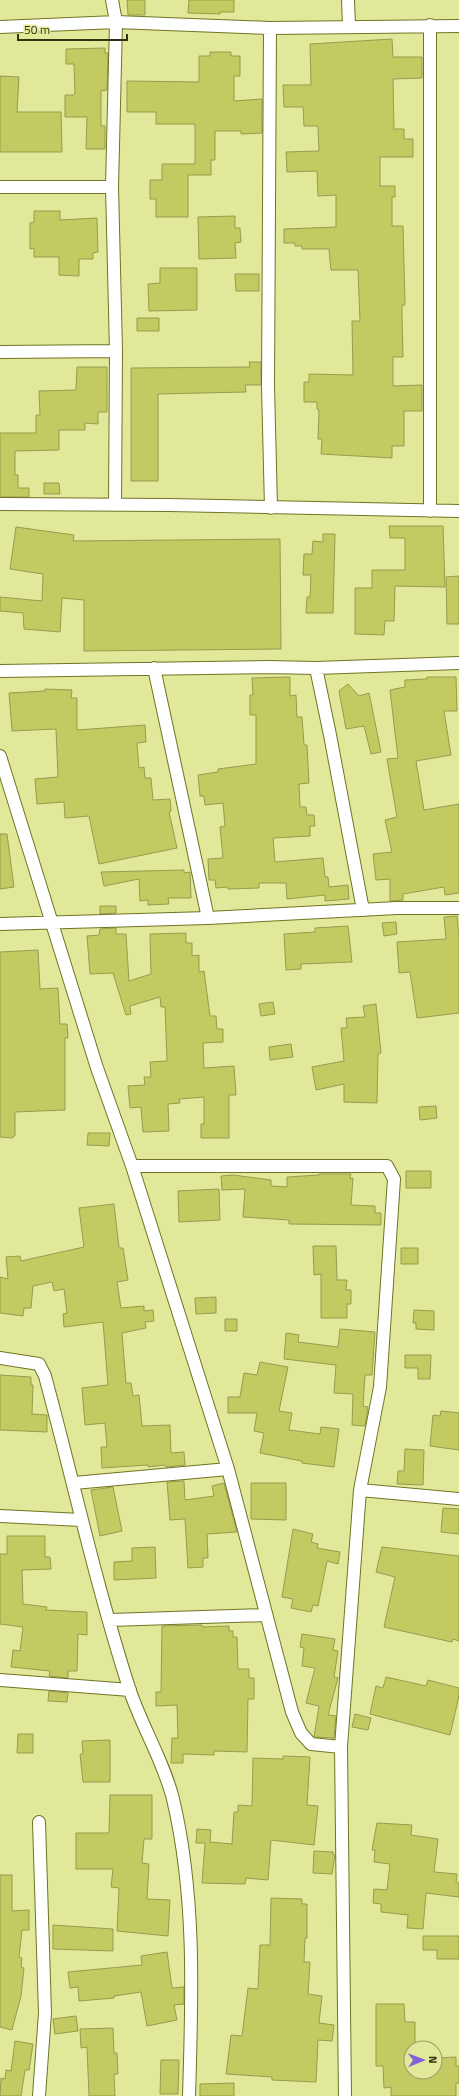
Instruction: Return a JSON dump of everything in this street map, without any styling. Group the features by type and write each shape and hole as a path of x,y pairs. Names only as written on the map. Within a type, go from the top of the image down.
{"street":[{"path":"112,0 116,22 112,187 116,351 115,505"},
{"path":"348,0 349,26"},
{"path":"0,27 116,22 270,28 430,25 459,26"},
{"path":"430,25 430,511"},
{"path":"270,28 268,386 271,508"},
{"path":"0,188 112,187"},
{"path":"0,352 116,351"},
{"path":"0,504 459,511"},
{"path":"0,671 154,668 316,668 459,663"},
{"path":"154,668 208,918"},
{"path":"316,668 363,910"},
{"path":"0,756 53,922 97,1068 132,1166 228,1469 292,1712 301,1733 311,1744 341,1747"},
{"path":"0,924 208,918 363,910 459,908"},
{"path":"132,1166 387,1166 394,1180 380,1387 360,1490 341,1747 345,2096"},
{"path":"0,1358 40,1364 74,1483 81,1520 130,1690 173,1798 185,1872 192,1976 189,2096"},
{"path":"74,1483 228,1469"},
{"path":"360,1490 459,1498"},
{"path":"0,1516 81,1520"},
{"path":"110,1620 266,1615"},
{"path":"0,1680 130,1690"},
{"path":"39,1822 45,2013 39,2096"}],"building":[{"path":"127,0 145,0 145,15 128,15"},
{"path":"189,0 234,0 234,12 220,12 220,14 188,13"},
{"path":"392,39 393,57 422,57 422,78 393,79 394,129 404,129 404,139 413,139 413,157 380,157 380,186 395,186 395,197 392,197 392,226 403,226 405,305 402,305 403,357 393,357 393,386 422,385 422,411 404,411 404,446 392,446 392,458 321,454 322,439 318,439 319,410 317,409 317,402 304,402 304,382 309,382 309,374 353,375 352,321 360,321 358,270 331,270 329,249 302,249 302,246 295,246 295,243 284,243 284,229 336,227 336,195 318,196 317,171 287,172 286,152 319,151 318,127 304,126 303,107 284,107 283,85 311,85 310,44"},
{"path":"105,48 105,53 108,53 107,90 101,91 101,126 105,126 105,149 86,149 87,117 65,117 65,95 74,95 75,92 74,64 66,64 66,49"},
{"path":"210,52 231,52 231,56 240,56 240,76 234,76 234,101 262,99 262,133 241,134 241,131 215,131 215,160 211,160 211,175 188,175 188,217 156,217 156,199 150,199 150,180 162,180 162,164 195,164 195,124 156,124 156,112 127,112 127,81 199,82 199,56 210,56"},
{"path":"0,76 19,77 17,112 61,112 62,152 0,152"},
{"path":"34,211 60,211 60,220 97,218 98,252 93,253 93,259 79,259 79,276 59,275 59,257 34,257 34,248 30,249 30,223 34,222"},
{"path":"235,216 235,228 240,228 241,242 235,243 236,258 199,259 198,217"},
{"path":"160,268 197,268 197,310 149,311 148,284 160,283"},
{"path":"235,274 259,274 259,291 236,291"},
{"path":"137,318 159,318 159,331 137,331"},
{"path":"249,362 261,362 261,385 245,385 246,392 158,394 158,481 131,481 131,368 250,367"},
{"path":"77,367 107,367 107,412 98,412 98,424 85,423 85,430 59,430 59,450 15,451 15,475 18,475 18,488 29,488 29,497 0,497 0,433 36,433 36,415 40,415 39,391 76,390"},
{"path":"44,483 59,483 60,494 44,494"},
{"path":"389,526 443,526 445,587 395,586 394,621 385,621 384,635 355,634 355,588 372,588 372,570 405,570 405,538 390,538"},
{"path":"16,527 74,535 73,541 280,539 281,649 84,651 84,600 62,598 60,632 24,629 23,613 0,611 0,597 42,601 43,574 10,569"},
{"path":"323,534 335,534 333,613 306,613 307,597 310,597 311,575 303,575 304,554 312,554 313,541 323,542"},
{"path":"459,576 459,624 447,624 446,577"},
{"path":"290,677 290,696 296,695 297,717 302,717 304,745 307,745 309,783 299,784 300,807 306,807 307,815 314,815 315,826 310,826 310,836 273,838 275,862 323,858 325,877 328,877 329,887 348,885 349,899 325,901 325,895 287,899 286,883 259,883 259,888 228,889 228,887 216,888 215,880 209,880 208,859 223,858 220,827 225,826 223,803 205,805 204,796 200,796 198,775 218,772 218,769 256,764 256,715 250,715 250,695 253,695 252,678"},
{"path":"427,677 456,677 457,711 444,711 451,755 416,761 424,810 459,804 459,893 445,895 444,887 403,894 403,900 390,901 390,879 376,880 373,854 392,852 385,820 397,817 387,759 398,758 390,690 405,687 405,680 427,679"},
{"path":"348,684 359,696 369,693 381,752 371,754 364,726 346,729 339,691"},
{"path":"45,689 72,690 71,698 77,698 77,730 145,725 146,742 137,743 139,768 144,767 145,778 151,778 153,800 170,799 171,811 169,812 177,848 99,864 89,816 65,818 64,802 37,804 35,779 58,777 56,729 12,731 9,693 45,691"},
{"path":"0,834 7,834 14,887 0,889"},
{"path":"184,870 184,873 190,872 191,898 168,898 169,904 148,905 148,900 140,901 139,879 104,886 101,872"},
{"path":"100,906 116,906 116,913 100,914"},
{"path":"457,916 459,937 459,1013 417,1018 410,972 399,973 397,942 446,939 444,917"},
{"path":"396,922 397,934 384,936 382,923"},
{"path":"348,926 352,962 301,964 301,969 286,970 284,934 315,932 315,928"},
{"path":"116,928 116,934 126,934 129,981 151,974 150,934 186,933 186,943 192,943 192,956 199,955 199,972 204,971 210,1016 216,1016 217,1029 223,1029 223,1042 203,1043 204,1068 234,1066 236,1095 229,1095 229,1138 201,1138 201,1124 204,1124 204,1097 179,1099 180,1103 168,1104 169,1131 143,1132 141,1107 130,1108 128,1086 145,1085 144,1077 151,1077 150,1062 167,1061 165,1007 161,1007 160,997 130,1006 131,1014 126,1015 113,973 90,974 87,936 99,935 100,929"},
{"path":"38,950 40,989 58,988 60,1024 67,1024 68,1038 65,1038 65,1110 15,1112 15,1136 13,1136 13,1138 0,1137 0,952"},
{"path":"273,1002 275,1014 261,1016 259,1004"},
{"path":"376,1004 381,1053 378,1054 377,1103 344,1102 344,1084 316,1090 312,1067 344,1061 341,1028 347,1028 346,1018 365,1017 363,1006"},
{"path":"291,1044 293,1057 270,1060 269,1047"},
{"path":"436,1106 437,1118 420,1120 419,1107"},
{"path":"88,1133 110,1133 109,1146 87,1145"},
{"path":"406,1171 431,1171 431,1188 406,1188"},
{"path":"319,1174 351,1174 350,1179 353,1178 351,1205 375,1206 375,1213 381,1213 381,1225 289,1224 289,1220 243,1217 245,1189 222,1190 221,1176 233,1175 271,1180 271,1186 287,1187 287,1177"},
{"path":"219,1189 220,1220 179,1222 178,1191"},
{"path":"114,1204 119,1248 123,1248 128,1280 117,1282 121,1308 144,1306 144,1311 153,1310 154,1321 145,1322 146,1328 122,1333 126,1383 131,1383 133,1396 139,1395 142,1426 170,1425 171,1453 184,1452 185,1465 148,1467 148,1465 102,1468 101,1447 107,1447 105,1423 85,1425 82,1388 108,1385 103,1322 64,1327 63,1314 67,1313 64,1289 54,1291 52,1282 33,1286 31,1308 24,1308 23,1316 0,1313 0,1277 8,1279 6,1257 20,1256 21,1261 84,1247 79,1208"},
{"path":"313,1246 336,1246 337,1280 347,1280 346,1290 351,1290 351,1304 347,1304 347,1318 321,1318 321,1274 314,1275"},
{"path":"401,1248 418,1248 418,1264 401,1264"},
{"path":"216,1297 216,1313 196,1314 195,1298"},
{"path":"414,1310 434,1311 434,1330 416,1329 416,1323 413,1323"},
{"path":"225,1319 237,1319 237,1331 225,1331"},
{"path":"340,1329 375,1332 372,1375 365,1375 363,1406 368,1407 365,1426 352,1425 353,1394 334,1393 336,1365 284,1359 286,1333 299,1335 298,1342 338,1347"},
{"path":"405,1355 431,1355 430,1379 418,1379 418,1368 405,1368"},
{"path":"260,1362 288,1367 279,1411 292,1413 289,1430 320,1434 321,1427 339,1429 334,1467 302,1463 302,1461 260,1453 264,1433 254,1431 257,1413 228,1413 228,1397 240,1397 244,1373 257,1375"},
{"path":"0,1375 31,1377 31,1385 33,1385 32,1414 47,1415 47,1432 0,1430"},
{"path":"441,1411 459,1413 459,1450 430,1446 433,1415 440,1416"},
{"path":"405,1449 424,1450 423,1485 397,1484 398,1471 404,1471"},
{"path":"184,1481 185,1500 214,1496 212,1486 224,1483 237,1532 207,1534 208,1558 203,1558 203,1567 188,1568 185,1519 170,1520 167,1482"},
{"path":"251,1483 286,1483 286,1520 251,1519"},
{"path":"113,1487 122,1531 100,1536 91,1490"},
{"path":"443,1508 459,1509 459,1534 441,1532"},
{"path":"293,1529 313,1534 311,1542 318,1544 317,1548 340,1552 338,1564 327,1561 318,1606 313,1605 311,1612 291,1608 293,1599 282,1597"},
{"path":"7,1536 45,1536 45,1557 50,1557 51,1569 22,1570 23,1604 47,1607 46,1610 87,1612 87,1635 78,1634 77,1671 68,1671 68,1678 49,1676 50,1671 11,1667 13,1650 20,1651 23,1627 0,1624 0,1554 7,1554"},
{"path":"155,1547 156,1578 114,1580 114,1562 132,1561 132,1548"},
{"path":"382,1547 459,1556 459,1641 453,1639 452,1642 384,1627 395,1577 376,1572"},
{"path":"202,1625 202,1627 229,1626 229,1631 233,1631 233,1637 237,1637 238,1669 249,1669 249,1678 254,1678 254,1699 248,1699 247,1752 214,1751 214,1755 183,1754 183,1763 171,1763 172,1738 178,1738 177,1705 156,1706 156,1692 161,1692 162,1626"},
{"path":"302,1634 335,1639 333,1650 338,1651 334,1677 338,1678 328,1715 336,1716 334,1738 314,1737 319,1706 306,1703 315,1668 302,1666 304,1648 300,1647"},
{"path":"386,1677 426,1686 428,1680 459,1688 459,1696 450,1735 370,1714 376,1686 383,1688"},
{"path":"49,1691 68,1693 67,1702 48,1701"},
{"path":"355,1714 371,1718 368,1730 352,1727"},
{"path":"18,1734 33,1734 33,1753 17,1753"},
{"path":"110,1740 110,1782 83,1782 80,1754 83,1754 82,1741"},
{"path":"283,1756 310,1757 307,1805 318,1806 314,1845 271,1840 268,1880 246,1878 245,1884 202,1883 205,1843 196,1843 197,1829 211,1830 210,1842 232,1844 234,1812 238,1812 238,1805 252,1806 253,1758 283,1759"},
{"path":"110,1795 152,1795 152,1839 144,1839 142,1863 149,1864 147,1899 170,1900 168,1936 117,1931 119,1888 111,1887 113,1869 76,1869 76,1833 109,1833"},
{"path":"377,1823 412,1825 411,1835 438,1839 434,1872 457,1874 456,1882 459,1883 459,1897 426,1893 423,1929 407,1928 408,1915 381,1912 381,1904 373,1903 374,1889 387,1890 390,1864 374,1862 375,1850 372,1850"},
{"path":"314,1851 333,1852 335,1855 332,1874 313,1873"},
{"path":"0,1875 12,1875 12,1911 29,1910 29,1930 22,1930 19,1957 22,1958 21,1967 24,1968 21,1996 12,2030 0,2027"},
{"path":"271,1898 302,1899 302,1904 307,1904 307,1938 305,1938 304,1962 310,1962 308,1994 322,1996 319,2023 334,2025 332,2041 318,2040 316,2082 272,2080 272,2077 226,2074 231,2035 242,2036 248,1988 258,1989 260,1945 270,1945"},
{"path":"53,1925 113,1929 113,1951 53,1949"},
{"path":"423,1936 459,1936 459,1959 437,1959 437,1950 423,1950"},
{"path":"167,1952 172,1988 184,1987 184,2004 174,2005 177,2020 147,2026 141,1992 114,1996 114,1998 79,2001 78,1987 70,1988 68,1972 142,1965 141,1956"},
{"path":"376,2004 404,2004 405,2022 415,2022 415,2040 403,2040 403,2080 443,2080 443,2058 456,2057 456,2066 459,2066 459,2083 456,2083 456,2096 391,2096 391,2087 384,2088 383,2066 376,2066"},
{"path":"76,2016 78,2031 55,2034 53,2019"},
{"path":"113,2028 114,2053 117,2053 118,2074 114,2074 115,2096 89,2096 87,2047 81,2048 80,2029"},
{"path":"15,2041 33,2044 29,2070 25,2070 21,2096 0,2096 1,2078 5,2079 6,2070 11,2071"},
{"path":"161,2060 179,2060 178,2094 160,2094"},
{"path":"234,2083 234,2096 200,2096 200,2084"}]}
